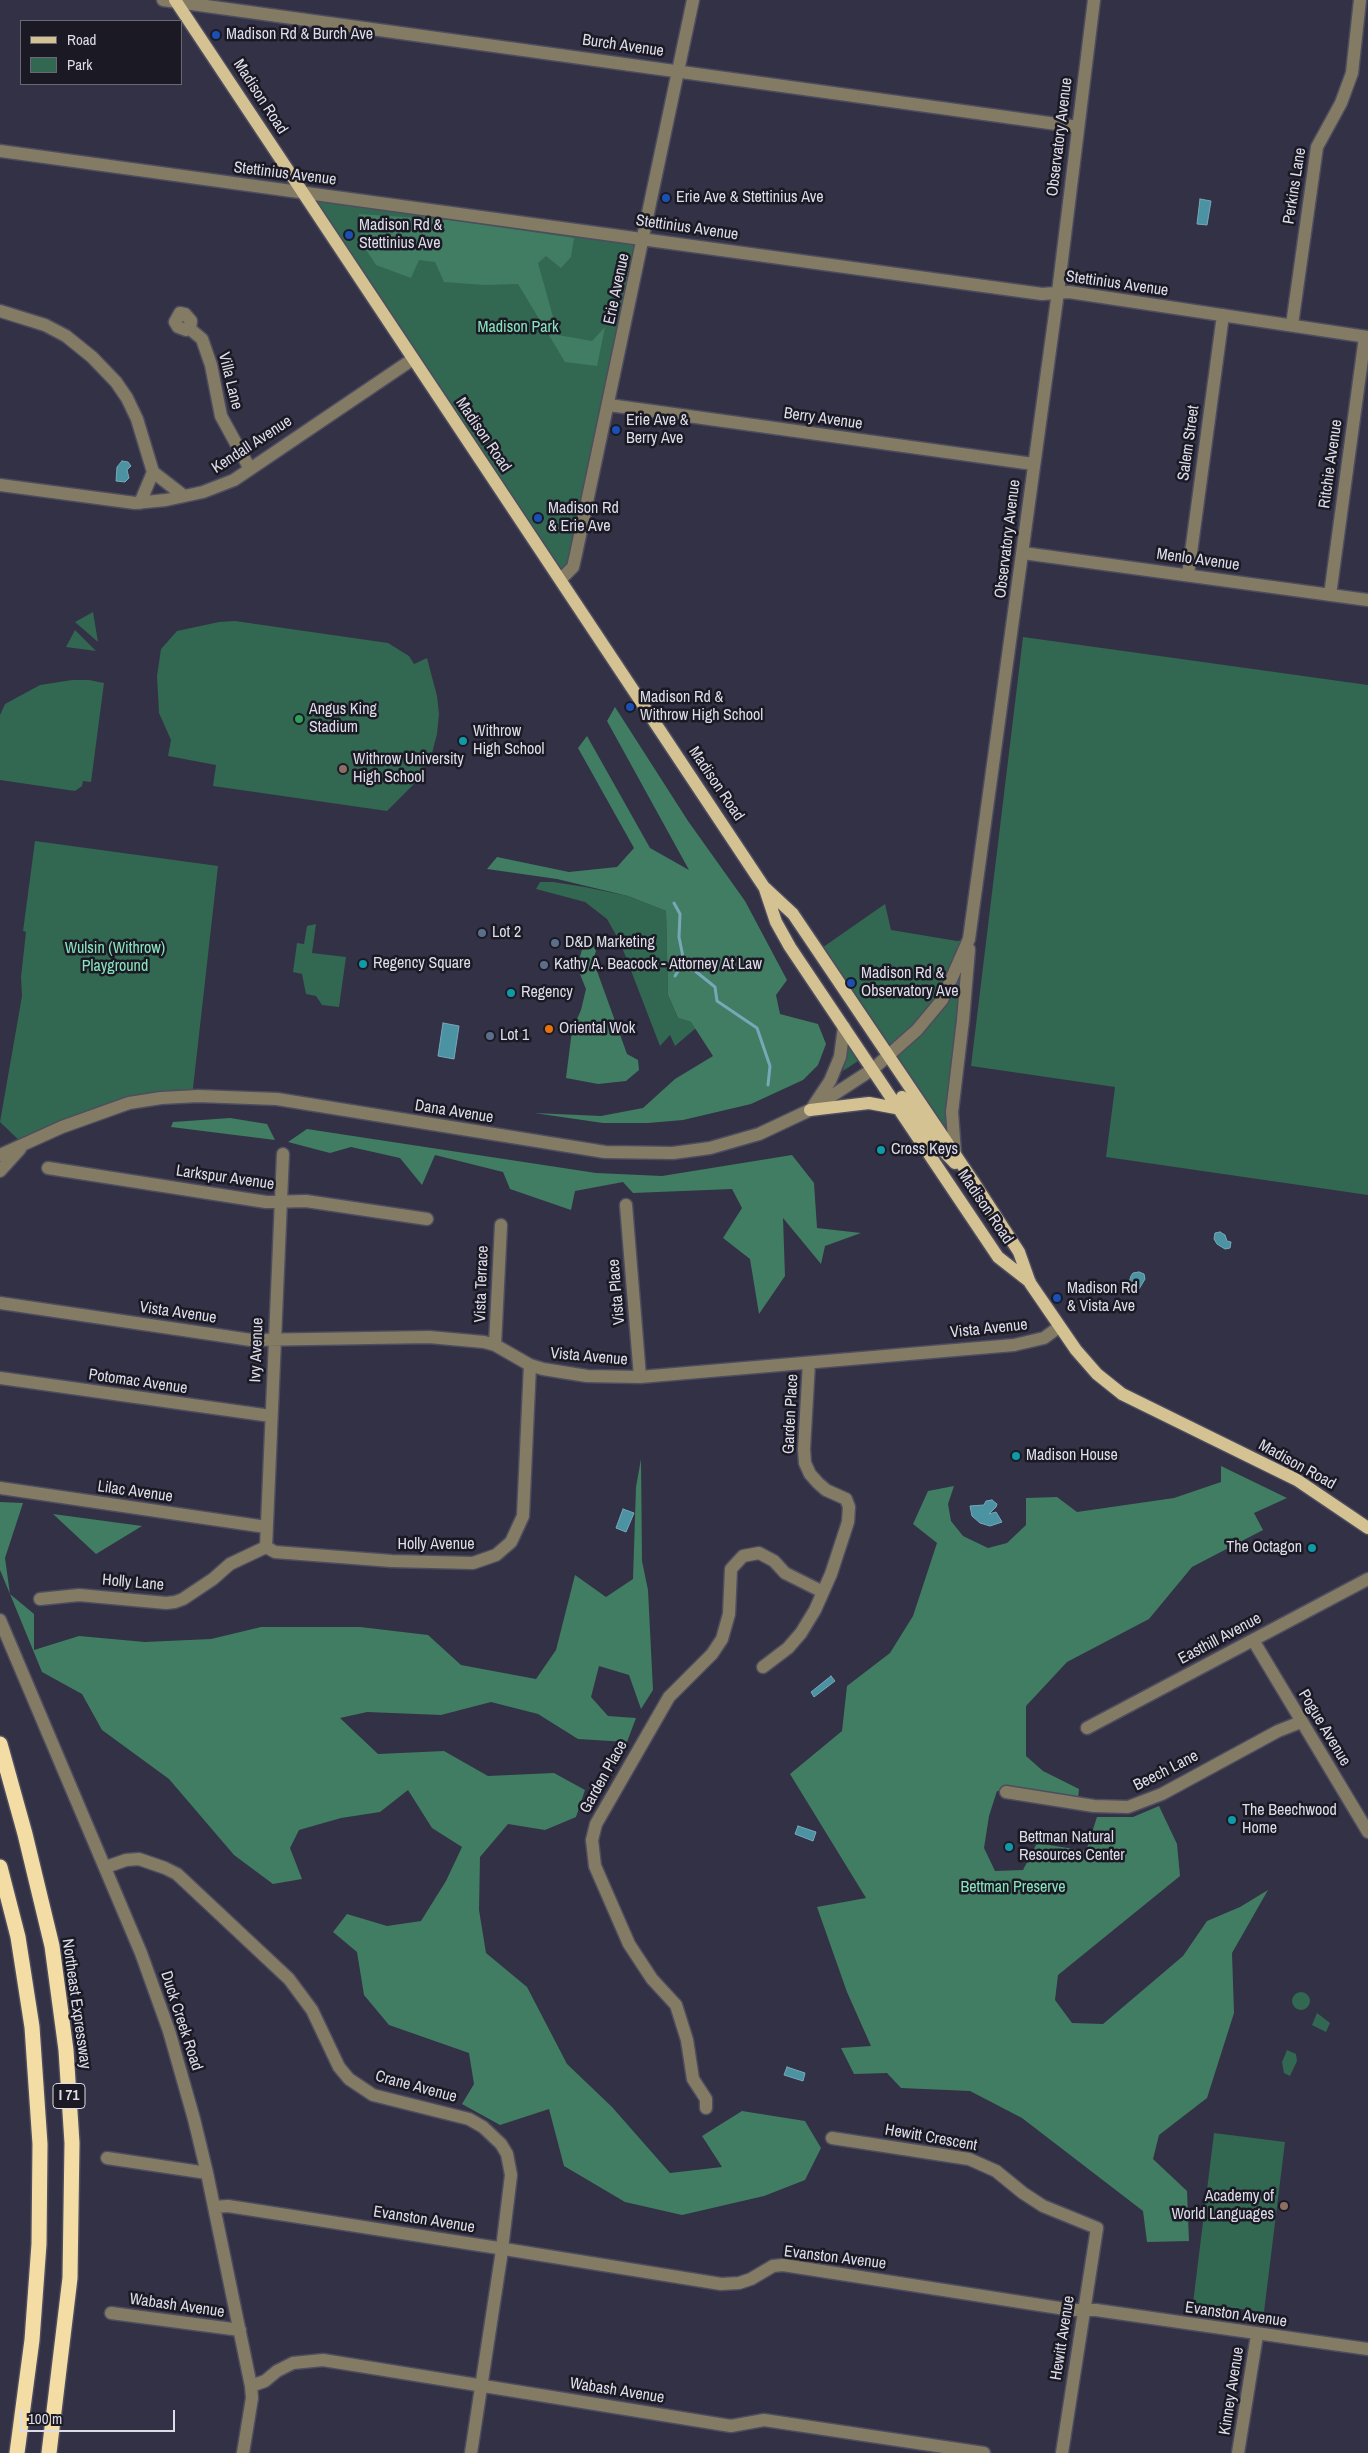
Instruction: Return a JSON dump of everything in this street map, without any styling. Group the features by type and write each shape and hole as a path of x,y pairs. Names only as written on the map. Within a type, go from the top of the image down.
{"highway":[{"name":"Northeast Expressway","path":"0,1744 25,1834 52,1946 66,2050 72,2143 70,2278 49,2453"},
{"name":"I 71","path":"0,1867 18,1937 32,2027 40,2144 39,2244 32,2340 17,2453"}],"main road":[{"name":"Madison Road","path":"176,1 764,887 781,930 844,1027 998,1257 1030,1282"},
{"name":"Madison Road","path":"764,887 793,914 889,1055 976,1184 1019,1252 1030,1282 1059,1327 1085,1362 1122,1394 1297,1480 1368,1528"},
{"path":"873,1068 884,1072 930,1137 976,1184"},
{"path":"810,1110 869,1103 900,1110"}],"street":[{"name":"Burch Avenue","path":"164,0 680,70 1078,127"},
{"name":"Erie Avenue","path":"561,579 573,567 680,70 693,0"},
{"name":"Observatory Avenue","path":"889,1055 935,1011 951,982 970,939 1033,464 1058,292 1094,0"},
{"name":"Perkins Lane","path":"1292,325 1317,147 1341,103 1352,73 1360,0"},
{"name":"Stettinius Avenue","path":"0,151 1042,294 1069,292 1366,337"},
{"path":"0,310 21,316 66,336 92,357 116,382 137,419 153,472 184,496"},
{"name":"Salem Street","path":"1188,574 1223,315"},
{"name":"Villa Lane","path":"190,329 202,339 211,365 221,416 250,469"},
{"name":"Ritchie Avenue","path":"1330,595 1366,337"},
{"name":"Kendall Avenue","path":"0,485 140,503 184,496 217,488 234,480 413,359"},
{"name":"Berry Avenue","path":"609,405 1033,464"},
{"path":"140,503 153,472"},
{"name":"Menlo Avenue","path":"1022,553 1188,574 1368,600"},
{"path":"955,1153 952,1112 970,939"},
{"path":"810,1110 830,1081 840,1057 844,1027"},
{"name":"Dana Avenue","path":"0,1155 62,1127 129,1103 161,1098 198,1096 280,1100 605,1152 673,1153 710,1148 759,1134 810,1110 873,1068 889,1055"},
{"path":"0,1171 24,1145"},
{"name":"Ivy Avenue","path":"266,1547 273,1340 283,1154"},
{"name":"Larkspur Avenue","path":"48,1168 72,1165 266,1202 306,1201 427,1219"},
{"name":"Vista Place","path":"626,1205 640,1377"},
{"name":"Vista Terrace","path":"495,1345 501,1225"},
{"name":"Vista Avenue","path":"0,1303 251,1340 429,1337 495,1345 530,1365 560,1373 587,1376 640,1377 1028,1343 1044,1338 1059,1327"},
{"name":"Garden Place","path":"763,1667 788,1648 801,1633 822,1592 848,1522 849,1507 846,1499 826,1490 818,1483 810,1474 805,1462 804,1449 809,1363"},
{"name":"Holly Avenue","path":"266,1547 275,1552 392,1562 473,1563 496,1555 511,1542 524,1516 530,1365"},
{"name":"Potomac Avenue","path":"0,1378 271,1416"},
{"name":"Lilac Avenue","path":"0,1488 266,1526"},
{"name":"Holly Lane","path":"40,1599 80,1595 166,1603 175,1602 213,1580 230,1564 266,1547"},
{"name":"Garden Place","path":"706,2108 706,2099 693,2079 687,2040 676,2005 652,1979 629,1944 594,1866 592,1840 596,1824 669,1697 712,1654 722,1639 729,1614 731,1569 743,1556 759,1552 774,1561 786,1573 822,1592"},
{"name":"Easthill Avenue","path":"1086,1728 1368,1579"},
{"name":"Duck Creek Road","path":"0,1620 106,1867 141,1953 169,2031 207,2173 251,2386 250,2414 243,2453"},
{"name":"Pogue Avenue","path":"1253,1640 1368,1832"},
{"name":"Beech Lane","path":"1006,1792 1094,1806 1128,1807 1162,1794 1278,1731 1301,1722"},
{"name":"Crane Avenue","path":"106,1867 126,1860 139,1859 157,1864 176,1874 289,1979 314,2014 339,2067 360,2088 373,2095 460,2116 483,2127 494,2137 507,2154 511,2175 471,2453"},
{"name":"Hewitt Crescent","path":"832,2138 969,2159 996,2171 1022,2193 1043,2206 1097,2228"},
{"path":"108,2158 207,2173"},
{"name":"Evanston Avenue","path":"214,2207 228,2206 721,2284 739,2283 751,2279 773,2266 783,2265 1257,2335 1368,2349"},
{"name":"Hewitt Avenue","path":"1062,2453 1097,2228"},
{"name":"Wabash Avenue","path":"111,2313 240,2330"},
{"name":"Kinney Avenue","path":"1238,2453 1257,2335"},
{"name":"Wabash Avenue","path":"251,2386 265,2381 293,2363 323,2360 731,2426 764,2420 984,2453"}],"green space":[{"name":"Madison Park","path":"303,193 644,238 576,554 561,579"},
{"path":"359,214 450,220 574,238 571,257 561,268 546,256 538,263 558,335 592,341 605,327 597,366 565,362 518,284 484,285 444,282 435,262 419,260 411,278 376,265 361,242"},
{"path":"93,612 98,642 75,622"},
{"name":"Angus King Stadium","path":"235,621 388,643 409,656 414,664 427,658 437,696 439,714 437,734 432,753 423,770 412,786 387,811 213,786 216,765 168,756 171,740 159,713 157,676 161,649 177,631 219,622"},
{"path":"75,630 96,651 66,647"},
{"path":"1023,637 1368,685 1368,1195 1106,1157 1115,1087 971,1066"},
{"path":"72,680 89,680 104,683 91,782 83,781 82,786 75,791 0,780 0,715 5,704 40,685"},
{"path":"615,707 688,821 745,901 787,980 776,995 780,1014 818,1024 826,1044 818,1065 803,1080 751,1104 683,1120 648,1123 603,1123 534,1113 601,1116 643,1108 675,1079 713,1056 691,1022 678,1018 668,995 666,911 628,896 557,879 487,869 497,857 569,872 617,867 634,848 578,748 587,736 650,848 689,870 607,721"},
{"name":"Wulsin (Withrow) Playground","path":"35,841 218,866 192,1097 161,1098 24,1145 0,1122 22,996 21,977 26,932 23,931"},
{"path":"540,882 585,887 628,896 666,911 668,995 678,1018 691,1022 696,1028 675,1046 670,1035 660,1046 620,942 607,919 585,902 536,889"},
{"path":"885,904 891,930 957,941 969,939 955,1153 816,952"},
{"path":"316,924 312,953 346,957 339,1007 322,1005 316,996 306,994 302,974 293,972 297,943 304,944 307,926"},
{"path":"592,944 596,951 593,960 627,1054 638,1060 639,1070 626,1081 598,1084 566,1078 572,1030 581,1010 586,989 577,967 583,946"},
{"path":"848,1046 858,1061 843,1071"},
{"path":"230,1118 267,1124 275,1140 171,1127 173,1122"},
{"path":"307,1129 596,1173 662,1176 792,1155 814,1183 817,1228 861,1233 825,1246 821,1264 783,1218 785,1276 759,1314 750,1259 723,1238 742,1208 732,1189 633,1193 623,1182 575,1191 571,1210 510,1189 503,1172 435,1155 422,1185 400,1158 351,1147 330,1153 288,1142"},
{"path":"641,1459 642,1561 648,1590 653,1690 641,1709 629,1675 599,1666 591,1697 608,1716 636,1718 627,1742 578,1739 538,1714 491,1702 441,1715 367,1712 340,1718 378,1754 444,1751 488,1776 554,1773 585,1790 576,1817 545,1830 508,1824 480,1857 479,1910 486,1953 527,1987 567,2064 612,2107 670,2173 722,2167 702,2136 742,2111 805,2121 821,2148 805,2180 764,2196 682,2215 625,2202 564,2166 549,2109 500,2125 462,2104 474,2084 469,2053 389,2025 364,1995 357,1952 333,1932 347,1914 387,1926 421,1921 446,1881 462,1847 432,1828 408,1790 380,1812 341,1818 299,1830 290,1848 302,1879 273,1884 234,1855 169,1779 102,1730 82,1694 42,1672 10,1594 34,1614 34,1650 79,1636 145,1642 211,1639 261,1627 360,1627 428,1635 461,1665 536,1679 556,1650 575,1575 606,1597 633,1579 636,1487"},
{"name":"Bettman Preserve","path":"1221,1466 1287,1498 1254,1513 1263,1530 1192,1567 1149,1619 1067,1662 1026,1706 1026,1756 1043,1771 1079,1789 1078,1799 997,1791 989,1816 984,1848 995,1871 1023,1870 1037,1843 1086,1851 1097,1817 1133,1817 1159,1806 1177,1844 1180,1876 1058,1975 1055,2000 1072,2023 1103,2024 1183,1956 1207,1921 1240,1907 1268,1890 1232,1953 1234,2013 1207,2098 1159,2135 1153,2159 1187,2191 1189,2241 1147,2242 1143,2211 1022,2118 970,2091 901,2088 887,2073 854,2074 841,2048 871,2046 847,1992 817,1907 866,1898 790,1774 842,1731 847,1686 890,1653 913,1616 937,1543 913,1524 928,1491 954,1486 948,1504 951,1521 963,1536 988,1548 1007,1543 1026,1525 1026,1498 1057,1497 1077,1512 1174,1498 1221,1482"},
{"path":"0,1502 23,1503 5,1558 10,1594 0,1570"},
{"path":"53,1514 142,1526 96,1554"},
{"path":"1301,1992 1307,1995 1310,2001 1307,2007 1301,2010 1295,2007 1292,2001 1295,1995"},
{"path":"1317,2013 1330,2023 1326,2032 1312,2025"},
{"path":"1287,2050 1296,2054 1297,2061 1290,2076 1284,2073 1282,2062"},
{"path":"1214,2133 1285,2142 1264,2312 1193,2303"}],"water":[{"path":"1200,199 1211,201 1207,225 1197,224"},
{"path":"122,461 128,462 131,466 127,470 129,478 125,482 116,481 117,467"},
{"path":"443,1023 459,1026 454,1059 438,1056"},
{"path":"1220,1232 1225,1235 1227,1241 1231,1242 1230,1248 1225,1249 1217,1244 1214,1239 1215,1233"},
{"path":"1139,1272 1144,1274 1145,1279 1139,1289 1132,1291 1128,1286 1131,1276 1133,1273"},
{"path":"992,1500 997,1504 989,1514 996,1512 1002,1522 990,1526 980,1523 972,1516 970,1506 984,1505 986,1501"},
{"path":"623,1509 634,1513 626,1532 616,1528"},
{"path":"831,1676 835,1681 814,1697 811,1692"},
{"path":"798,1826 816,1832 813,1841 795,1834"},
{"path":"787,2067 805,2073 803,2081 784,2075"}],"waterway":[{"path":"674,903 680,914 679,937 684,962 715,987 717,1001 757,1028 770,1066 768,1085"},
{"path":"675,976 684,962"}],"place":[{"name":"Madison Rd & Burch Ave","path":"216,35"},
{"name":"Erie Ave & Stettinius Ave","path":"666,198"},
{"name":"Madison Rd & Stettinius Ave","path":"349,235"},
{"name":"Erie Ave & Berry Ave","path":"616,430"},
{"name":"Madison Rd & Erie Ave","path":"538,518"},
{"name":"Madison Rd & Withrow High School","path":"630,707"},
{"name":"Angus King Stadium","path":"299,719"},
{"name":"Withrow High School","path":"463,741"},
{"name":"Withrow University High School","path":"343,769"},
{"name":"Lot 2","path":"482,933"},
{"name":"D&D Marketing","path":"555,943"},
{"name":"Regency Square","path":"363,964"},
{"name":"Kathy A. Beacock - Attorney At Law","path":"544,965"},
{"name":"Madison Rd & Observatory Ave","path":"851,983"},
{"name":"Regency","path":"511,993"},
{"name":"Oriental Wok","path":"549,1029"},
{"name":"Lot 1","path":"490,1036"},
{"name":"Cross Keys","path":"881,1150"},
{"name":"Madison Rd & Vista Ave","path":"1057,1298"},
{"name":"Madison House","path":"1016,1456"},
{"name":"The Octagon","path":"1312,1548"},
{"name":"The Beechwood Home","path":"1232,1820"},
{"name":"Bettman Natural Resources Center","path":"1009,1847"},
{"name":"Academy of World Languages","path":"1284,2206"}]}
